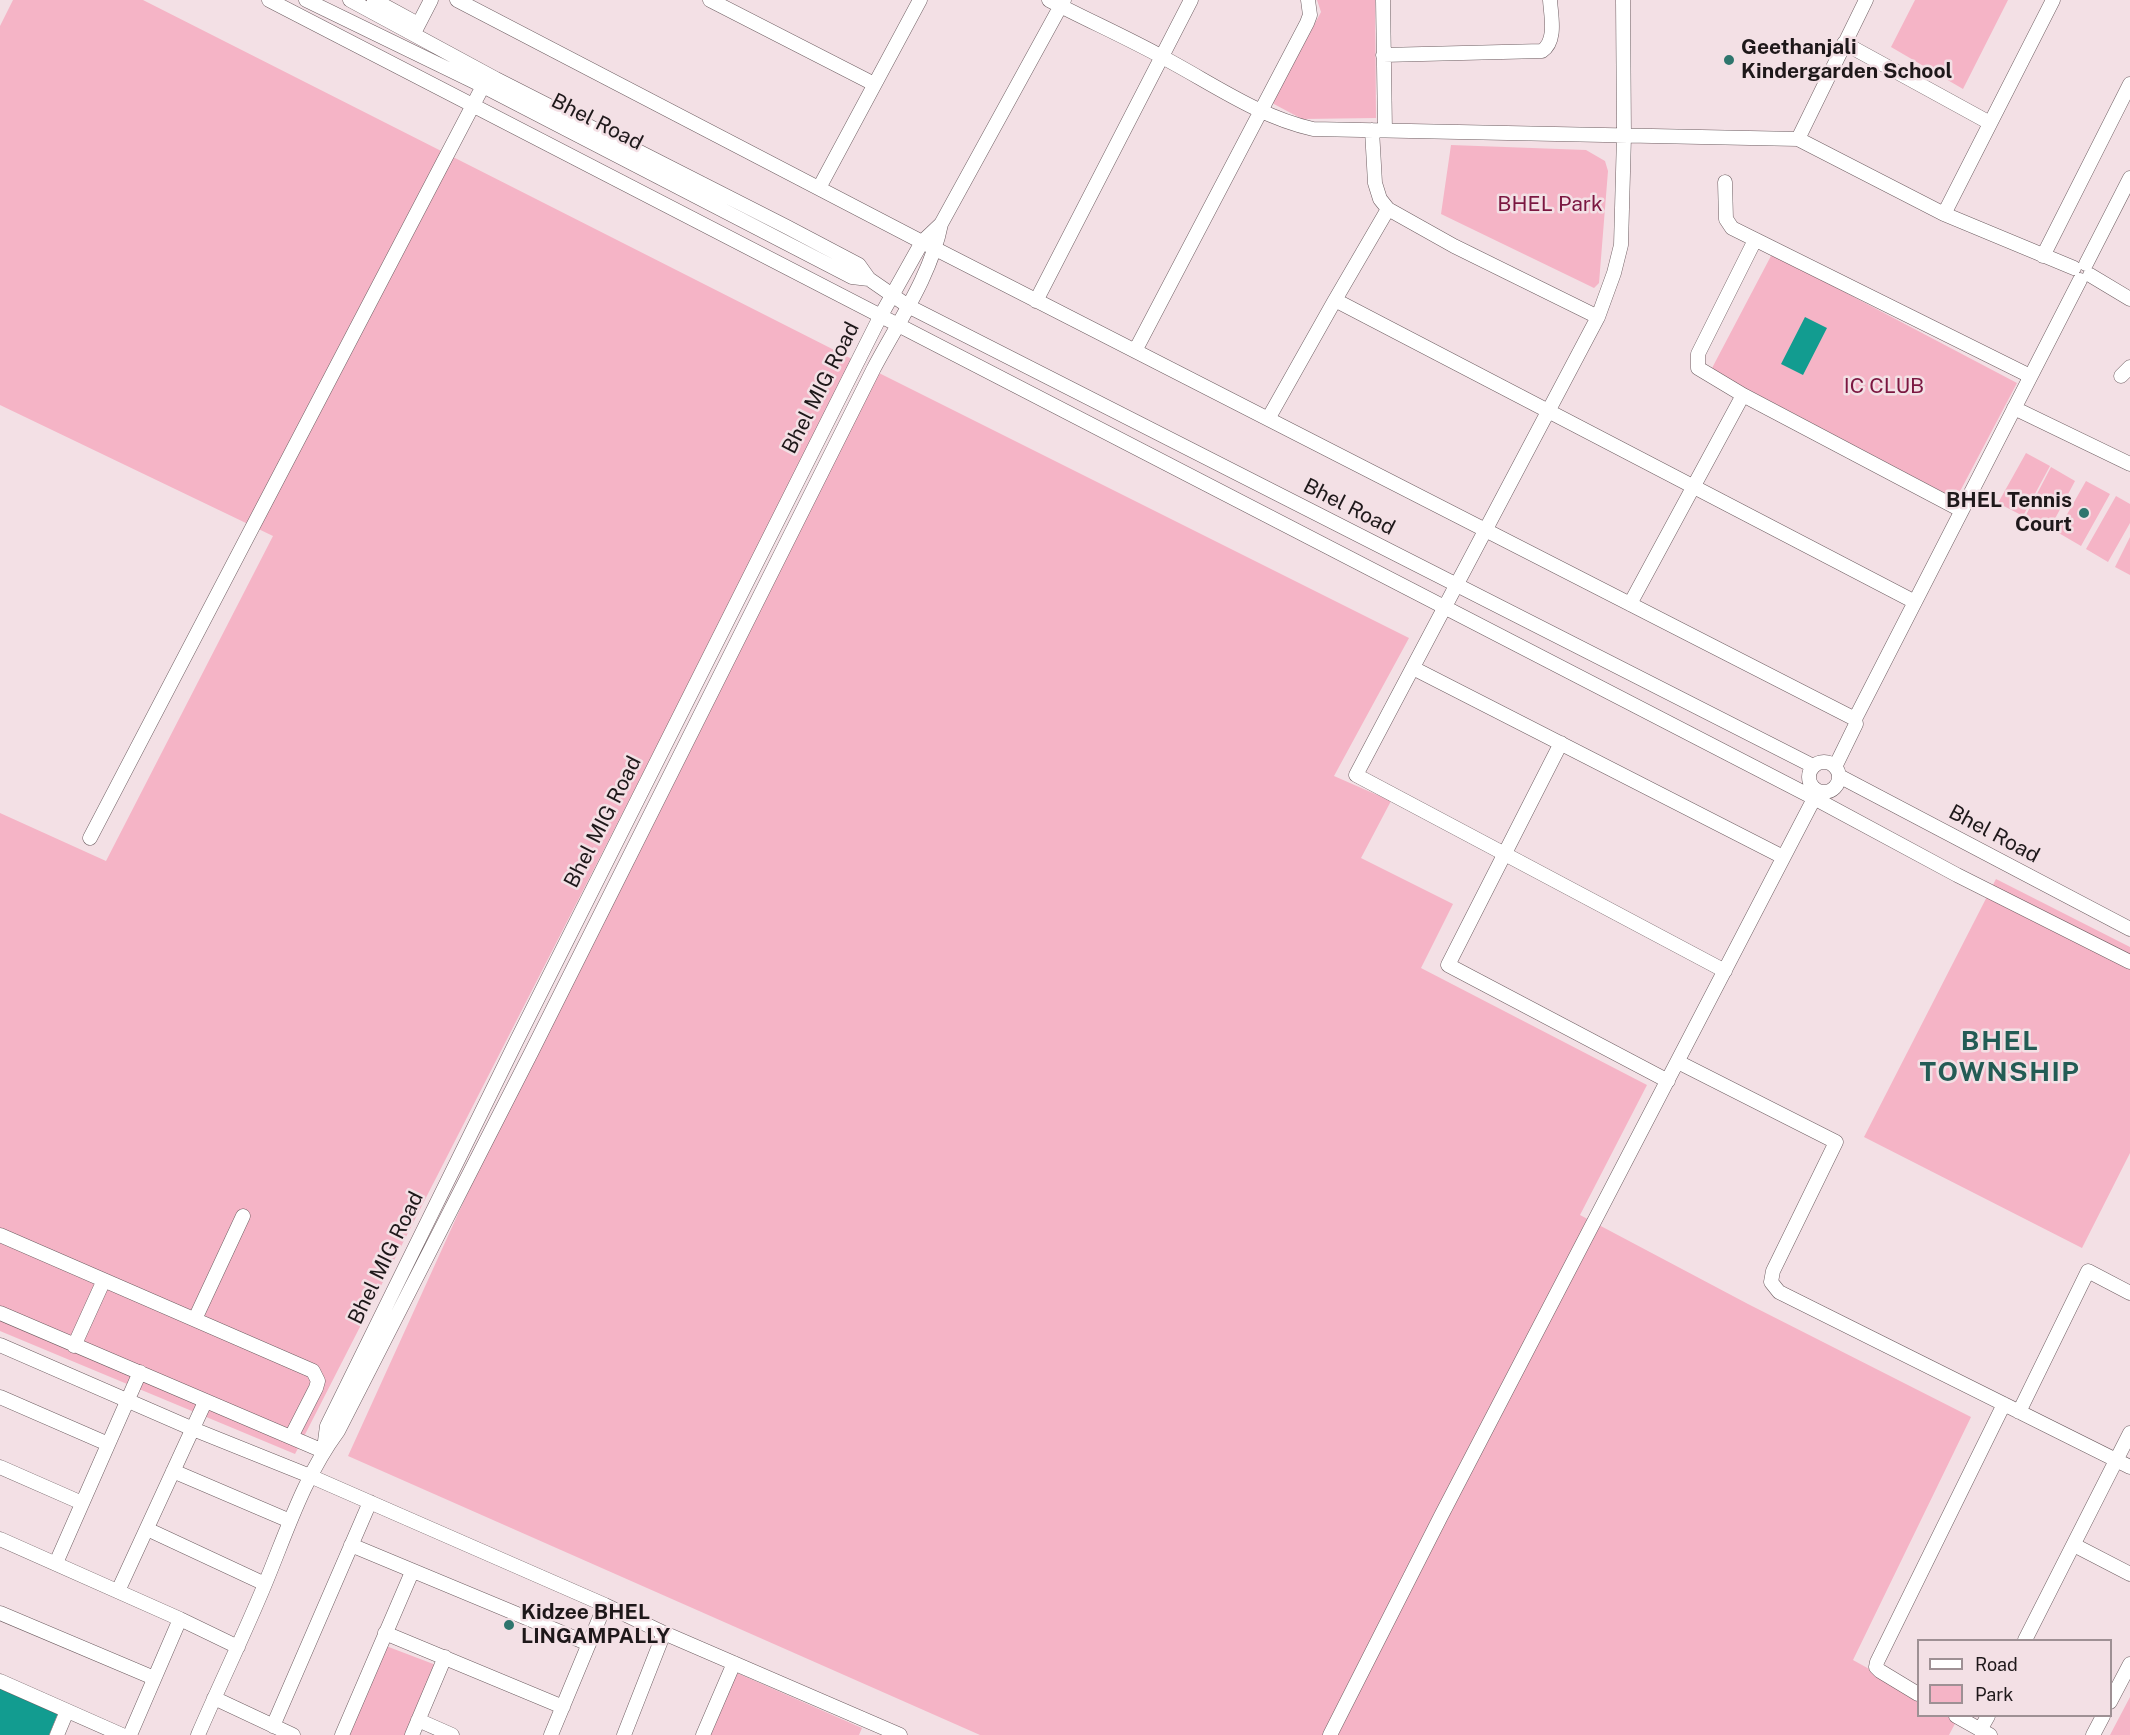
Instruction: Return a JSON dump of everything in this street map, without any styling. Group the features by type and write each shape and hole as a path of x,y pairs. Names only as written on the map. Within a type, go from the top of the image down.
{"street":[{"path":"269,0 1445,609 1816,795 1957,875 2130,962"},
{"name":"Bhel Road","path":"306,0 483,86 852,277 869,279"},
{"name":"Bhel Road","path":"350,0 416,29 496,79 818,243 859,266 869,279 908,306 1456,586 1828,768 2130,929"},
{"path":"374,0 416,29 431,0"},
{"path":"458,0 1036,301 1855,719"},
{"path":"711,0 874,84"},
{"path":"819,188 920,0"},
{"path":"1036,301 1191,0"},
{"path":"1135,351 1307,23 1310,15 1308,0"},
{"path":"1383,0 1383,55 1375,183 1380,199 1388,209 1454,246 1598,316"},
{"path":"1383,55 1542,51 1548,47 1551,40 1550,0"},
{"path":"1623,0 1624,136 1621,245 1614,273 1598,316 1356,776 1725,971"},
{"path":"1798,139 1866,0"},
{"path":"1944,214 2053,0"},
{"path":"1058,2 1260,111 1288,123 1313,129 1798,139 1944,214 2083,272 2130,299"},
{"name":"Bhel MIG Road","path":"198,1735 310,1476 323,1451 344,1421 896,326 937,249 941,224 1058,2"},
{"path":"1844,43 1990,123"},
{"path":"2043,256 2130,84"},
{"path":"90,838 475,106 483,86"},
{"path":"1816,795 1809,775 1828,768 1856,724 1855,719 2130,178"},
{"path":"1725,182 1726,219 1732,228 2030,376"},
{"path":"1268,419 1388,209"},
{"name":"Bhel MIG Road","path":"323,1451 327,1426 505,1063 880,317 922,242 941,224"},
{"path":"1755,240 1698,354 1698,368 1743,395 1961,510"},
{"path":"1335,300 1915,602"},
{"path":"1630,604 1743,395"},
{"path":"2014,408 2130,464"},
{"path":"1413,668 1784,857"},
{"path":"1561,743 1448,965 1668,1081"},
{"path":"1330,1735 1441,1516 1816,795 1832,789 1838,781 1828,768"},
{"path":"1678,1062 1836,1143 1773,1271 1771,1282 1779,1292 2130,1467"},
{"path":"195,1319 243,1216"},
{"path":"0,1235 313,1371 318,1381 316,1388 291,1437"},
{"path":"2019,1412 2088,1271 2130,1293"},
{"path":"74,1346 104,1280"},
{"path":"0,1313 323,1451"},
{"path":"0,1345 193,1429 310,1476 900,1735"},
{"path":"56,1563 140,1372"},
{"path":"0,1397 108,1444"},
{"path":"118,1591 205,1402"},
{"path":"1917,1693 1880,1671 1876,1667 1877,1662 2004,1404"},
{"path":"2026,1639 2130,1433"},
{"path":"0,1467 82,1503"},
{"path":"173,1471 290,1521"},
{"path":"273,1726 370,1502"},
{"path":"147,1529 265,1584"},
{"path":"1,1541 56,1563 238,1647"},
{"path":"351,1545 589,1644"},
{"path":"2073,1545 2130,1574"},
{"path":"342,1735 412,1572"},
{"path":"550,1735 605,1605"},
{"path":"0,1613 154,1678"},
{"path":"130,1735 180,1619"},
{"path":"385,1633 563,1707"},
{"path":"624,1735 664,1633"},
{"path":"412,1735 445,1658"},
{"path":"703,1735 734,1664"},
{"path":"2112,1698 2130,1664"},
{"path":"0,1681 122,1735"},
{"path":"214,1698 293,1735"},
{"path":"57,1735 67,1711"},
{"path":"1958,1717 1985,1732 1988,1717"},
{"path":"2093,1735 2102,1717"},
{"path":"418,1720 452,1735"}],"green space":[{"path":"13,0 143,0 854,360 295,1454 0,1331 0,813 106,861 273,536 0,405 0,26"},
{"path":"1317,0 1375,0 1376,118 1302,119 1272,103 1321,12"},
{"path":"1915,0 2008,0 1963,89 1891,47"},
{"name":"BHEL Park","path":"1451,145 1586,150 1605,161 1608,171 1599,283 1594,288 1441,214"},
{"name":"IC CLUB","path":"1772,254 2017,383 1956,499 1711,370"},
{"path":"873,370 1409,638 1334,776 1391,801 1361,858 1453,904 1421,968 1647,1085 1580,1215 1748,1304 1971,1417 1853,1660 1917,1695 1917,1717 1958,1718 1949,1735 980,1735 348,1456 532,1051"},
{"name":"BHEL Tennis Court","path":"2026,453 2050,466 2023,516 1998,503"},
{"name":"BHEL Tennis Court","path":"2051,467 2075,481 2049,530 2025,517"},
{"name":"BHEL Tennis Court","path":"2086,481 2110,494 2081,546 2057,532"},
{"name":"BHEL Tennis Court","path":"2116,496 2130,504 2130,523 2108,562 2086,549"},
{"path":"2130,537 2130,575 2115,567"},
{"path":"1996,879 2130,947 2130,1153 2082,1248 1864,1137"},
{"path":"386,1646 436,1665 407,1735 348,1735"},
{"path":"737,1673 862,1728 859,1735 710,1735"},
{"path":"2130,1697 2130,1735 2110,1735"}],"shaded area":[{"path":"1805,317 1827,328 1803,375 1781,364"},
{"path":"0,1688 58,1713 49,1735 0,1735"}],"place":[{"name":"Geethanjali Kindergarden School","path":"1729,60"},
{"name":"BHEL Tennis Court","path":"2084,513"},
{"name":"Kidzee BHEL LINGAMPALLY","path":"509,1625"}],"district":[{"name":"BHEL TOWNSHIP","path":"2000,1058"}]}
